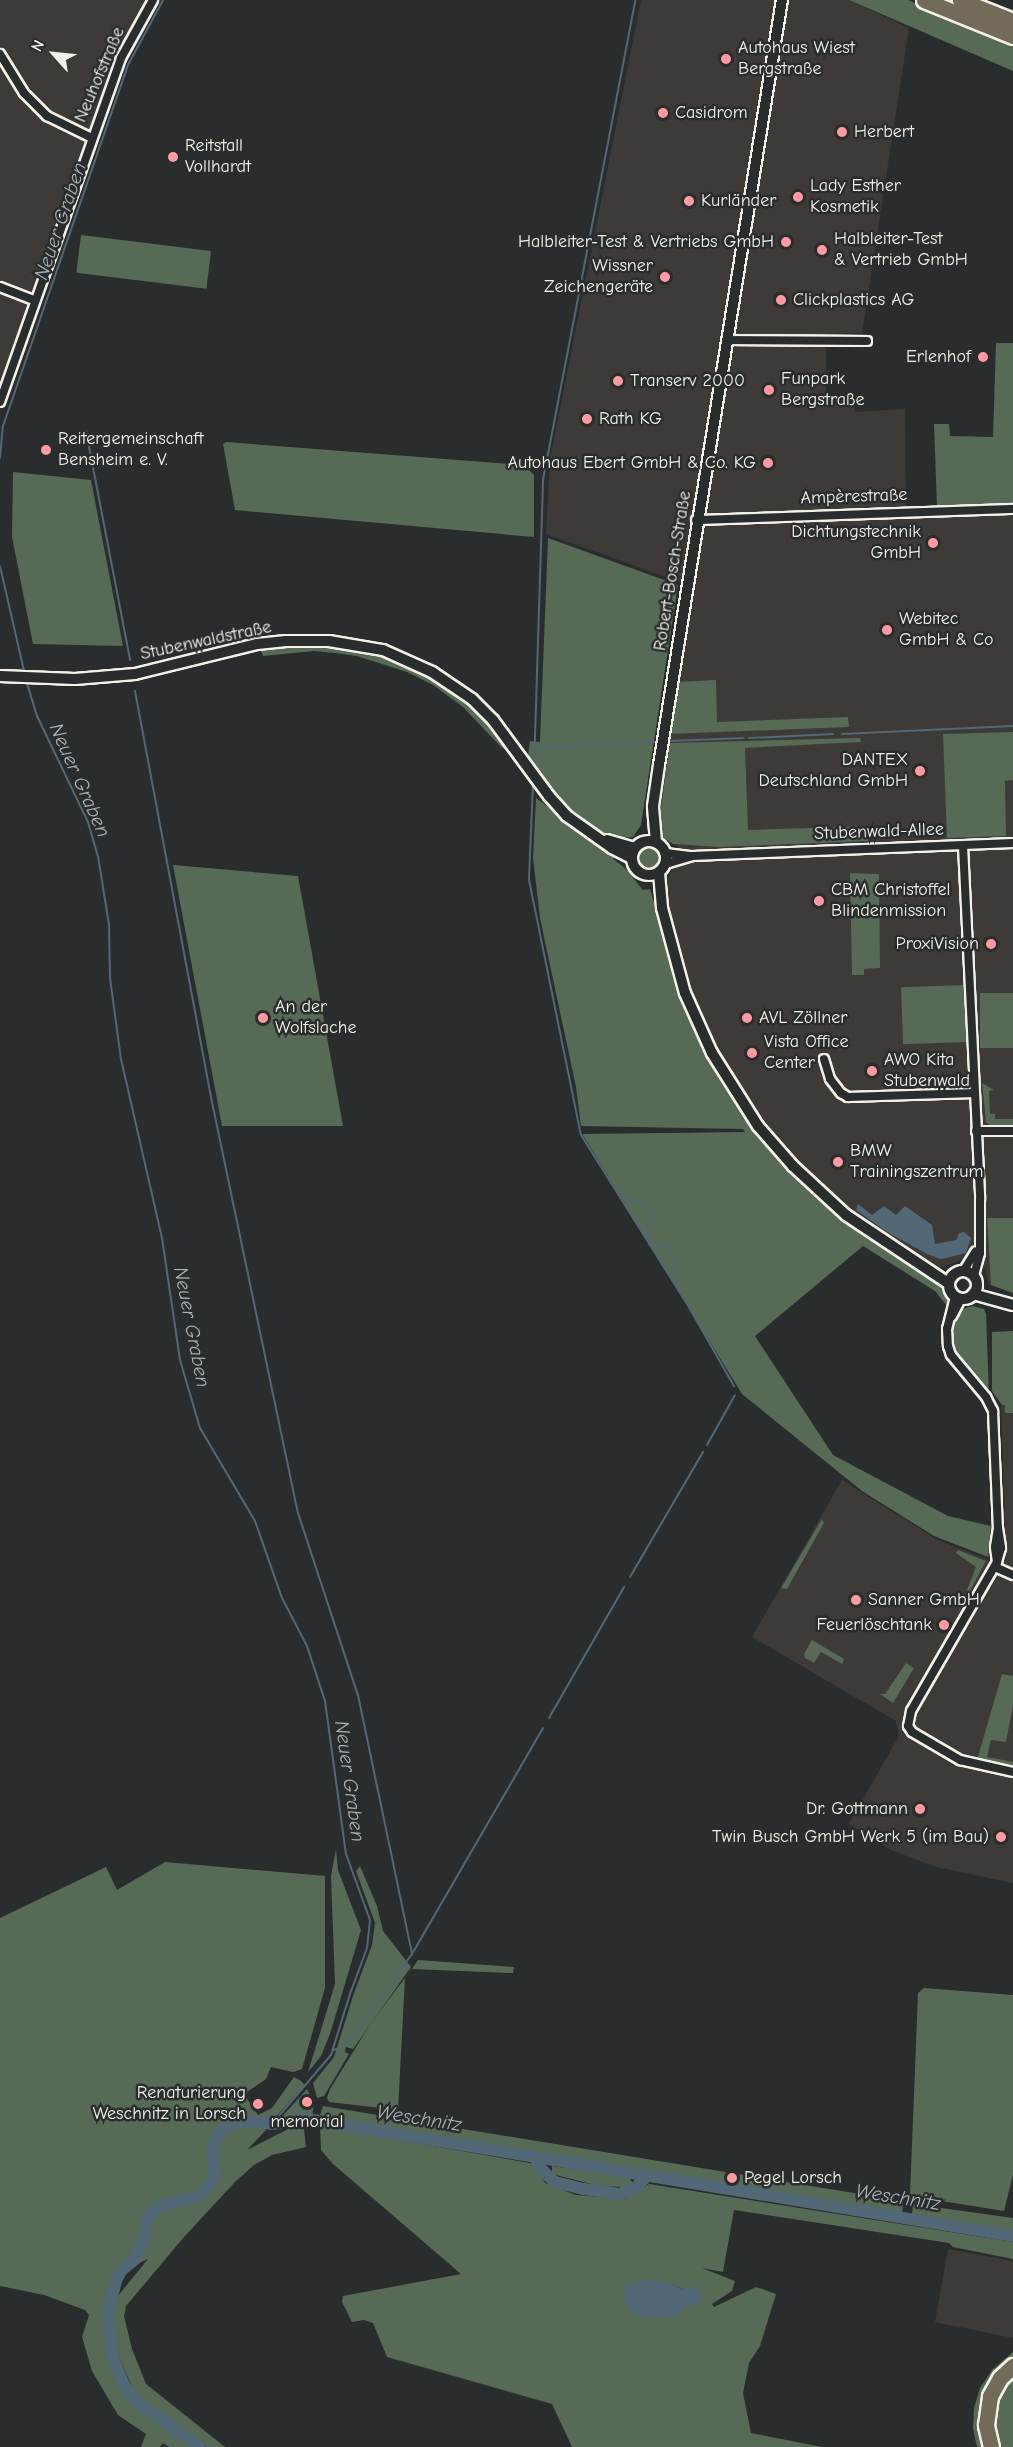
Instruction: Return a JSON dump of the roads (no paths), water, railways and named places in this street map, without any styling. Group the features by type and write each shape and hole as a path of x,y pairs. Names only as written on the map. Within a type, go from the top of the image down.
{"highway":[{"path":"924,0 1013,36"},
{"path":"960,0 1013,21"},
{"path":"990,2447 986,2426 990,2396 1000,2378 1013,2366"},
{"path":"996,2447 990,2425 992,2405 999,2389 1013,2372"}],"street":[{"name":"Neuhofstraße","path":"0,402 34,300 122,58 153,0"},
{"name":"Robert-Bosch-Straße","path":"636,850 653,806 696,520 782,0"},
{"path":"0,54 24,93 46,116 92,138"},
{"path":"0,287 34,300"},
{"path":"727,340 867,341"},
{"name":"Ampèrestraße","path":"696,520 1013,508"},
{"name":"Stubenwaldstraße","path":"5,676 43,679 135,674 257,644 286,640 354,644 411,661 457,687 493,720 540,785 567,816 596,837 636,850"},
{"name":"Robert-Bosch-Straße","path":"653,806 656,842"},
{"path":"662,908 646,876 634,867 636,850 656,842 666,858 659,873 662,908 685,993 712,1053 758,1126 793,1166 828,1200 868,1232 916,1262 950,1279 972,1281 1013,1299"},
{"path":"963,846 1013,843"},
{"name":"Stubenwald-Allee","path":"666,858 686,860 692,856 963,846 980,1243 972,1281"},
{"path":"646,876 659,873"},
{"path":"824,1059 830,1079 841,1093 848,1097 975,1093"},
{"path":"976,1131 1013,1131"},
{"path":"950,1279 950,1291 958,1298"},
{"path":"972,1281 958,1298 950,1319 947,1336 951,1355 986,1397 993,1411 1000,1554 910,1712 908,1726 912,1732 960,1760 1013,1772"},
{"path":"972,1281 1013,1305"},
{"path":"996,1564 1013,1575"}],"water":[{"path":"858,1204 872,1215 884,1206 896,1215 905,1206 932,1225 935,1244 956,1240 959,1233 964,1232 971,1238 966,1253 941,1259 927,1254 887,1232 856,1210"},
{"path":"649,2279 672,2284 682,2289 694,2286 701,2294 700,2303 685,2307 676,2317 642,2317 631,2312 624,2299 627,2285"}],"waterway":[{"name":"Neuer Graben","path":"0,458 3,426 129,63 163,0"},
{"path":"534,768 543,480 635,0"},
{"path":"86,431 130,660"},
{"name":"Neuer Graben","path":"0,566 25,675"},
{"name":"Neuer Graben","path":"26,680 37,716 88,822 98,856 109,925 110,978 121,1059 162,1238 180,1360 200,1428 255,1521 282,1598 307,1646 325,1701 346,1854 370,1920 367,1948 331,2055 272,2124"},
{"path":"135,691 212,1102 298,1513 358,1695 412,1954"},
{"path":"842,734 1013,726"},
{"path":"749,738 833,734"},
{"path":"670,741 743,738"},
{"path":"535,747 654,742"},
{"path":"533,783 529,880 581,1135 690,1309 734,1386"},
{"path":"620,1198 640,1202 651,1210 652,1218 646,1239"},
{"path":"649,1244 666,1246 676,1258 673,1281"},
{"path":"707,1445 735,1395"},
{"path":"630,1577 703,1452"},
{"path":"549,1718 624,1587"},
{"path":"334,2050 347,2044 412,1954 543,1728"},
{"name":"Weschnitz","path":"199,2447 136,2401 124,2385 112,2355 108,2313 116,2280 122,2270 135,2259 145,2236 146,2221 153,2211 162,2205 196,2197 204,2192 215,2175 212,2153 215,2141 221,2131 232,2123 245,2121 272,2124 306,2119 1013,2236"},
{"path":"535,2157 542,2170 555,2182 584,2189 620,2194 636,2187 647,2176"}],"place":[{"name":"Autohaus Wiest Bergstraße","path":"726,59"},
{"name":"Casidrom","path":"663,113"},
{"name":"Herbert","path":"842,132"},
{"name":"Reitstall Vollhardt","path":"173,157"},
{"name":"Lady Esther Kosmetik","path":"798,197"},
{"name":"Kurländer","path":"689,201"},
{"name":"Halbleiter-Test & Vertriebs GmbH","path":"786,242"},
{"name":"Halbleiter-Test & Vertrieb GmbH","path":"822,250"},
{"name":"Wissner Zeichengeräte","path":"665,277"},
{"name":"Clickplastics AG","path":"781,300"},
{"name":"Erlenhof","path":"983,357"},
{"name":"Transerv 2000","path":"618,381"},
{"name":"Funpark Bergstraße","path":"769,390"},
{"name":"Rath KG","path":"587,419"},
{"name":"Reitergemeinschaft Bensheim e. V.","path":"46,450"},
{"name":"Autohaus Ebert GmbH & Co. KG","path":"768,463"},
{"name":"Dichtungstechnik GmbH","path":"933,543"},
{"name":"Webitec GmbH & Co","path":"887,630"},
{"name":"DANTEX Deutschland GmbH","path":"920,771"},
{"name":"CBM Christoffel Blindenmission","path":"819,901"},
{"name":"ProxiVision","path":"991,944"},
{"name":"An der Wolfslache","path":"263,1018"},
{"name":"AVL Zöllner","path":"747,1018"},
{"name":"Vista Office Center","path":"752,1053"},
{"name":"AWO Kita Stubenwald","path":"872,1071"},
{"name":"BMW Trainingszentrum","path":"838,1162"},
{"name":"Sanner GmbH","path":"856,1600"},
{"name":"Feuerlöschtank","path":"944,1625"},
{"name":"Dr. Gottmann","path":"920,1809"},
{"name":"Twin Busch GmbH Werk 5 (im Bau)","path":"1001,1837"},
{"name":"memorial","path":"307,2102"},
{"name":"Renaturierung Weschnitz in Lorsch","path":"258,2104"},
{"name":"Pegel Lorsch","path":"732,2178"}]}
